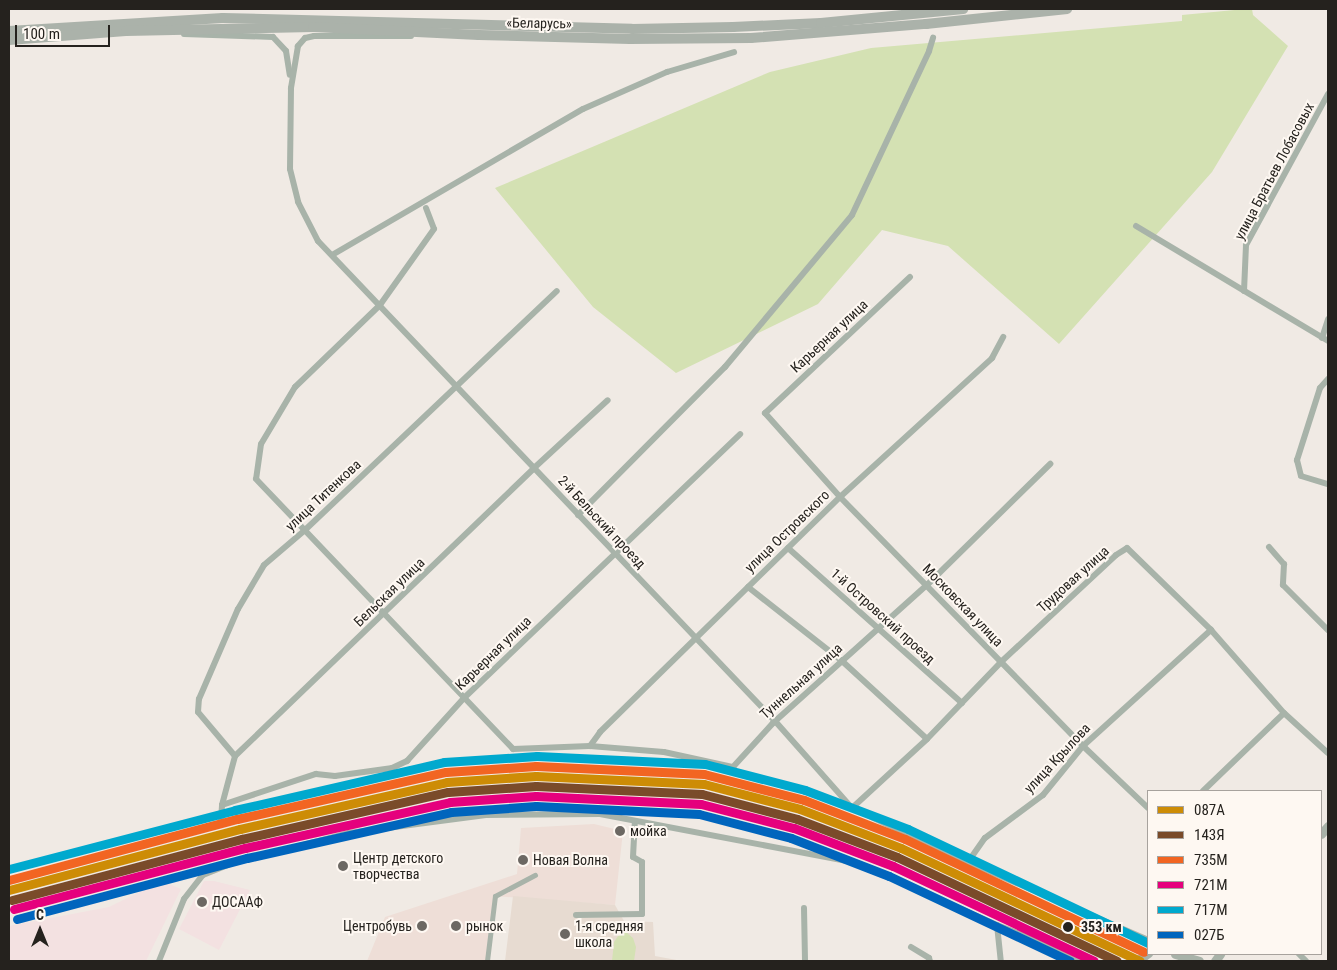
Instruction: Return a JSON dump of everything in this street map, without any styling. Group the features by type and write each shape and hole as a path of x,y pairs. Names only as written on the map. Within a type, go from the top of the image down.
{"highway":[{"name":"«Беларусь»","path":"9,31 223,18 632,29 718,28 821,23 963,9"},
{"name":"«Беларусь»","path":"9,40 126,31 313,27 480,35 630,39 751,38 926,24 1067,9"}],"main road":[{"path":"1178,955 1198,961"}],"street":[{"path":"126,31 273,37 286,51 291,88"},
{"path":"291,88 297,50 301,42 308,37 480,35"},
{"path":"578,515 725,367 852,215 929,51 933,38"},
{"path":"332,256 583,109 667,72 734,52"},
{"name":"2-й Бельский проезд","path":"291,88 289,155 292,180 307,222 318,241 775,721 852,808"},
{"name":"улица Братьев Лобасовых","path":"1244,291 1246,245 1328,94"},
{"path":"426,208 434,229 380,305 295,387 261,444 256,478 464,698"},
{"path":"1136,226 1325,339 1328,318"},
{"name":"Карьерная улица","path":"765,413 910,277"},
{"name":"улица Титенкова","path":"235,756 198,712 199,699 238,609 264,565 305,530 458,387 557,291"},
{"name":"улица Островского","path":"590,746 600,732 840,497 992,358 1003,337"},
{"path":"1328,379 1320,388 1297,460 1302,476 1328,484"},
{"name":"Бельская улица","path":"235,756 385,614 534,468 608,400"},
{"name":"Московская улица","path":"765,413 840,497 1083,746 1147,807"},
{"name":"Карьерная улица","path":"222,805 316,774 335,776 392,768 408,761 464,698 740,434"},
{"name":"Туннельная улица","path":"464,698 514,750 590,746 664,752 733,767 775,721 926,585 1050,464"},
{"path":"1269,547 1284,564 1283,585 1328,630"},
{"name":"1-й Островский проезд","path":"788,548 962,703"},
{"name":"Трудовая улица","path":"852,808 927,739 1001,662 1116,555 1127,548 1211,630 1284,713 1328,753"},
{"path":"748,587 842,661 927,739"},
{"name":"улица Крылова","path":"968,862 985,838 1042,795 1083,746 1211,630"},
{"path":"1204,790 1284,713"},
{"path":"220,820 235,756"},
{"path":"852,808 968,862 1147,940"},
{"path":"159,961 184,899 203,876 234,863 349,833 486,815 600,814 856,863 1060,950 1079,961"},
{"path":"576,914 642,914 642,862 633,858 635,821"},
{"path":"487,961 495,896 536,875"},
{"path":"804,908 805,961"},
{"path":"998,925 1001,961"},
{"path":"911,947 929,958 930,961"}],"shaded area":[{"name":"рынок","path":"594,824 623,831 615,905 495,896 487,961 367,961 385,917 517,874 521,828"},
{"path":"162,881 181,889 146,961 9,961 9,926 109,907"},
{"path":"204,881 214,881 250,890 219,950 179,929"},
{"path":"513,896 615,905 624,921 653,922 655,956 682,961 505,961"}],"green space":[{"path":"1252,9 1253,15 1288,46 1212,172 1059,344 948,246 882,230 818,304 676,373 593,307 495,188 770,72 871,48 1182,21 1182,15"},
{"path":"626,932 633,938 636,947 634,961 612,961 614,942 618,936"}],"transit line":[{"name":"717М","path":"9,869 235,810 444,762 537,756 705,764 805,790 908,829 1147,943"},
{"name":"735М","path":"9,880 237,819 446,772 536,766 704,774 804,800 905,839 1144,952"},
{"name":"087А","path":"9,890 240,829 447,782 536,776 704,784 800,809 901,848 1140,961"},
{"name":"143Я","path":"12,900 242,839 448,792 536,786 702,794 797,819 897,857 1117,961"},
{"name":"721М","path":"14,909 245,848 450,802 536,796 701,804 794,828 893,866 1094,961"},
{"name":"027Б","path":"17,919 247,858 451,812 536,806 699,814 791,838 889,876 1070,961"}],"place":[{"name":"мойка","path":"620,831"},
{"name":"Новая Волна","path":"523,860"},
{"name":"Центр детского творчества","path":"343,866"},
{"name":"ДОСААФ","path":"202,902"},
{"name":"Центробувь","path":"422,926"},
{"name":"рынок","path":"456,926"},
{"name":"353 км","path":"1068,927"},
{"name":"1-я средняя школа","path":"565,934"}]}
